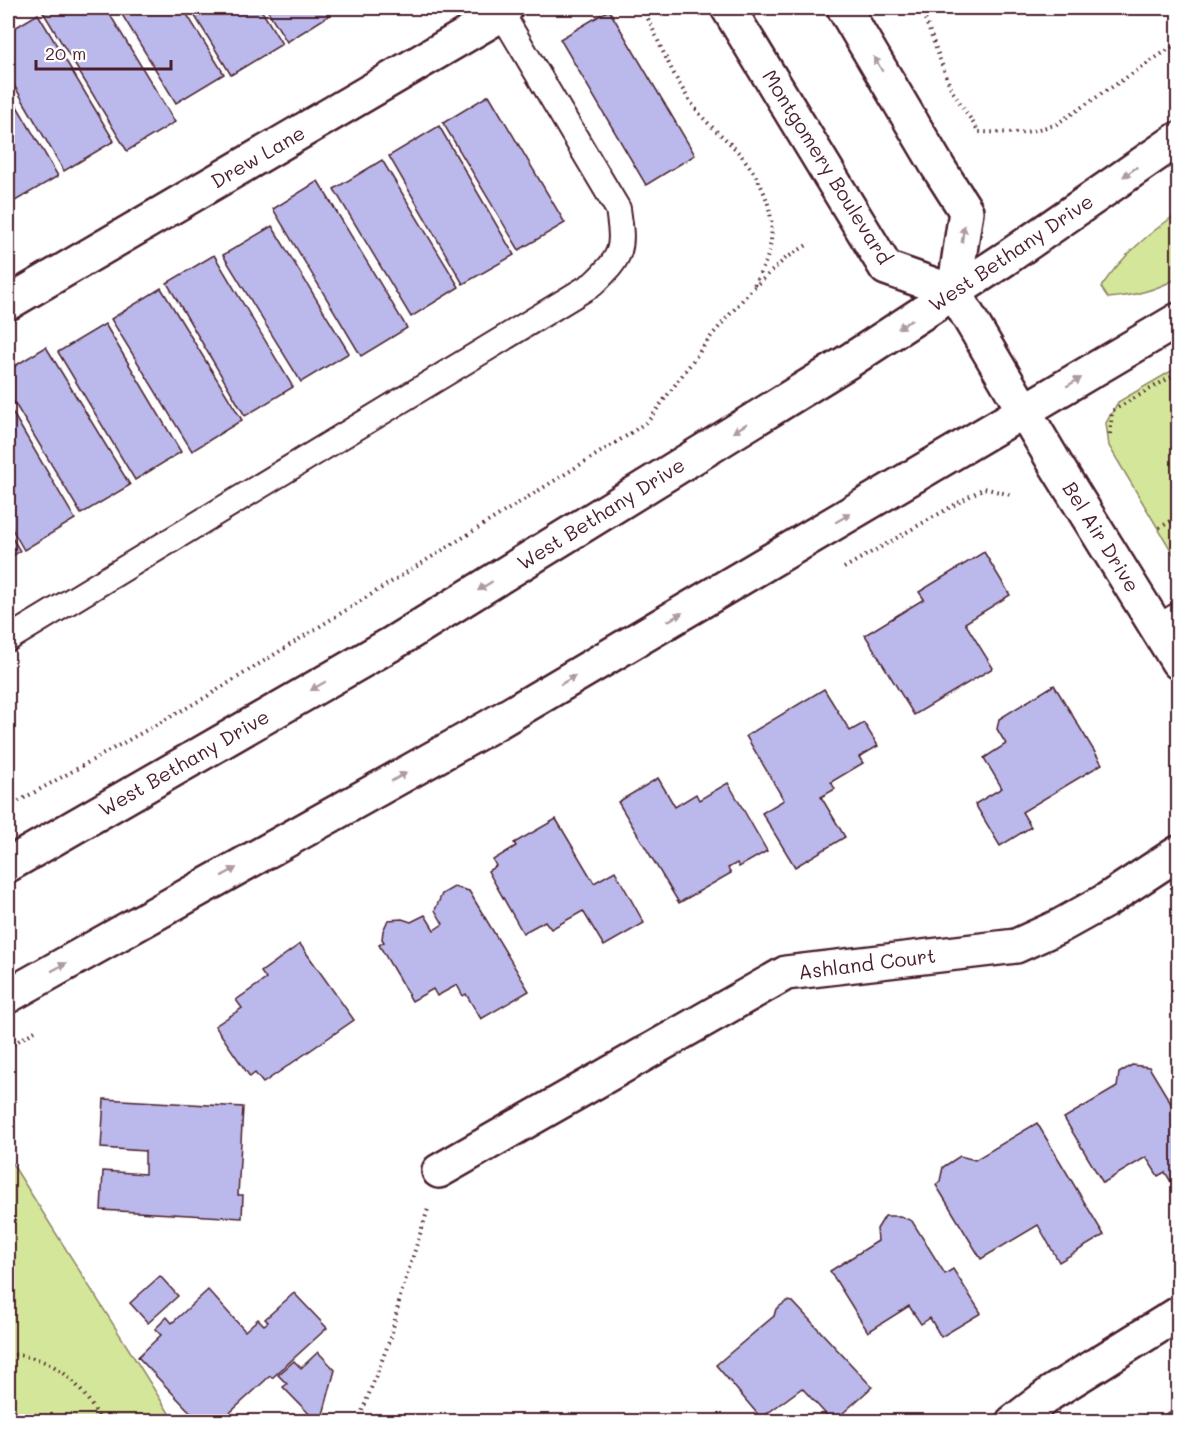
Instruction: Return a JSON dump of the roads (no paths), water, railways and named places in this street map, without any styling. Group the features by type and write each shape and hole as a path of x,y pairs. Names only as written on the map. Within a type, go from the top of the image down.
{"street":[{"name":"Montgomery Boulevard","path":"728,8 886,268 954,292"},
{"path":"844,8 966,211 954,292 1024,411"},
{"name":"Drew Lane","path":"8,303 504,11"},
{"name":"West Bethany Drive","path":"8,865 403,636 849,361 1005,259 1179,139"},
{"path":"8,996 489,727 1179,320"},
{"name":"Bel Air Drive","path":"1024,411 1168,621 1179,662"},
{"name":"Ashland Court","path":"439,1171 786,973 1016,946 1060,926 1105,901 1179,854"},
{"path":"1013,1422 1050,1393 1179,1314"}],"lane":[{"path":"8,639 593,284 616,262 622,237 618,208 504,11"}]}
